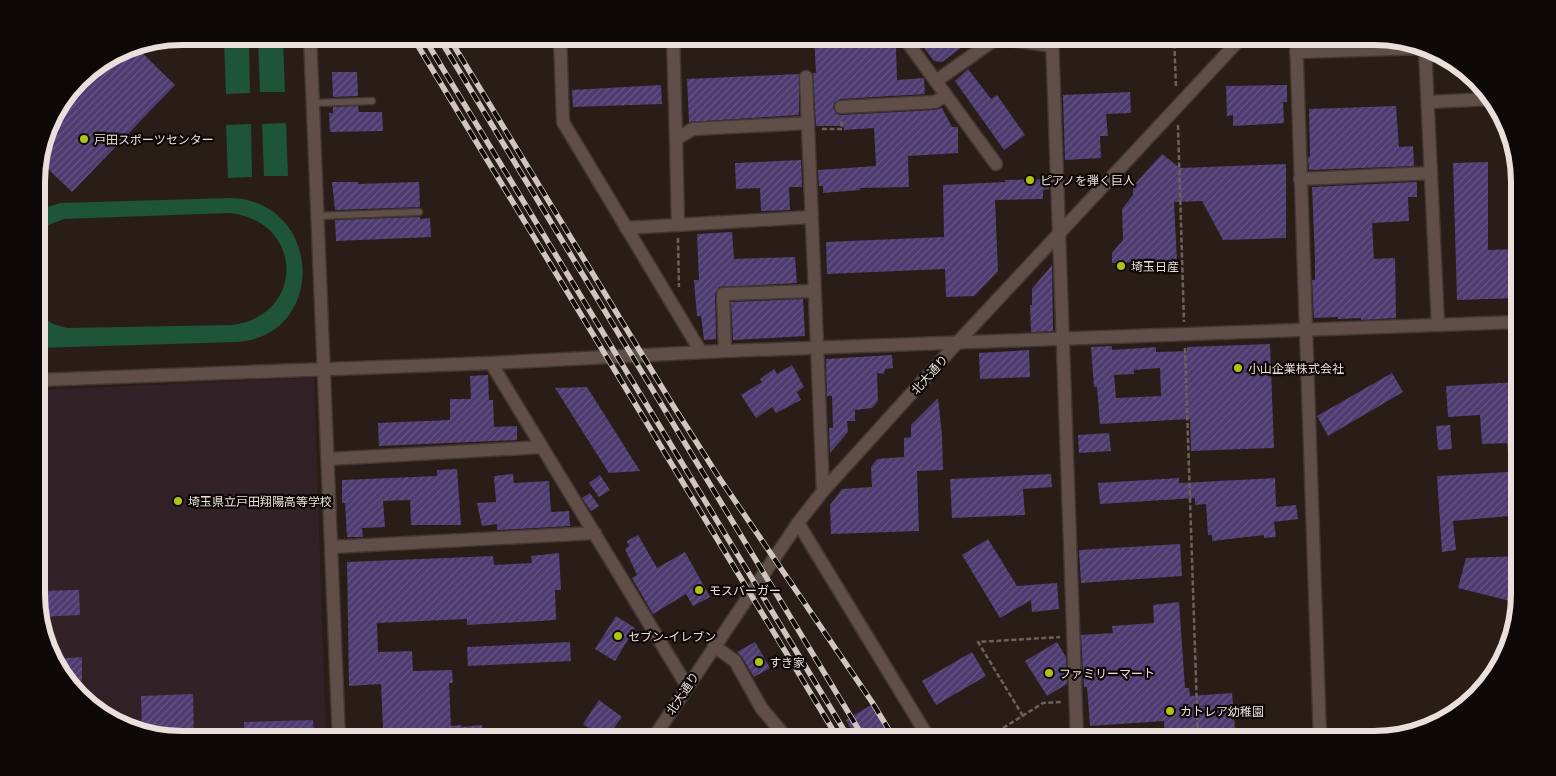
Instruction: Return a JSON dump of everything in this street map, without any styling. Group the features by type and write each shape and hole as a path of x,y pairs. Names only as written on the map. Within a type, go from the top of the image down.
{"street":[{"path":"310,45 339,731"},
{"path":"560,45 563,122 701,352"},
{"path":"673,45 678,225"},
{"path":"910,45 996,164"},
{"path":"936,81 987,45"},
{"path":"1052,45 1077,731"},
{"name":"北大通り","path":"658,731 798,523 823,491 957,343 1235,45"},
{"path":"1296,45 1320,731"},
{"path":"1296,52 1403,49"},
{"path":"1425,55 1438,325"},
{"path":"806,77 823,491"},
{"path":"841,107 935,102 946,95"},
{"path":"1428,102 1483,99"},
{"path":"676,139 693,129 808,126"},
{"path":"1300,179 1431,173"},
{"path":"626,228 811,217"},
{"path":"725,351 723,294 814,291"},
{"path":"45,380 491,363 725,351 1511,322"},
{"path":"491,363 687,686"},
{"path":"328,460 542,447"},
{"path":"798,523 925,731"},
{"path":"332,547 594,533"},
{"path":"714,646 735,661 762,709 781,731"}],"lane":[{"path":"313,102 372,101"},
{"path":"317,216 419,212"}],"path":[{"path":"1174,45 1198,731"},
{"path":"808,126 842,128 841,107"},
{"path":"678,225 679,289"},
{"path":"1023,716 978,642 1074,636"},
{"path":"999,731 1043,703 1076,702"}],"shaded area":[{"name":"埼玉県立戸田翔陽高等学校","path":"314,378 326,731 164,730 130,721 114,713 85,691 73,677 55,646 46,612 45,390"}],"green space":[{"path":"224,45 249,45 250,93 226,94"},
{"path":"258,45 283,45 285,92 260,92"},
{"path":"286,123 288,176 264,176 262,124"},
{"path":"251,124 252,177 228,178 226,125"},
{"path":"230,198 261,205 283,220 297,243 302,268 299,294 287,317 267,334 237,342 45,348 45,318 53,324 67,328 232,325 256,318 273,305 283,287 286,268 282,249 272,232 254,219 229,213 64,219 45,228 45,208 60,203"}],"building":[{"path":"814,45 882,45 882,48 896,47 897,80 924,78 925,94 840,99 834,103 833,107 837,114 935,110 942,108 952,127 958,127 958,153 908,156 909,187 860,188 860,190 823,193 823,186 819,186 818,170 876,166 874,128 844,130 843,126 816,126 813,73 816,73"},
{"path":"922,45 965,45 942,62 934,61"},
{"name":"戸田スポーツセンター","path":"141,51 175,85 72,192 46,167 55,130 68,106 85,85 114,63"},
{"path":"968,69 991,99 997,95 1025,135 1004,150 955,81"},
{"path":"332,72 357,72 358,96 333,97"},
{"path":"799,74 799,115 689,122 687,79"},
{"path":"661,85 662,104 573,107 572,90"},
{"path":"1287,85 1287,102 1283,102 1284,123 1233,126 1233,115 1227,116 1226,86"},
{"path":"1130,92 1131,113 1106,114 1108,136 1100,136 1101,158 1065,160 1063,95"},
{"path":"358,106 359,112 382,112 383,131 330,132 329,113 333,113 333,107"},
{"path":"1396,106 1399,147 1413,146 1414,166 1309,170 1309,109"},
{"path":"1162,154 1180,168 1286,164 1286,238 1223,240 1202,201 1174,202 1177,261 1112,263 1112,253 1123,240 1122,209 1133,195 1133,186"},
{"path":"801,160 802,187 789,187 790,210 761,211 760,188 736,189 735,163"},
{"path":"1488,162 1488,250 1511,249 1511,298 1457,300 1453,163"},
{"path":"1049,179 1049,189 1043,190 1043,199 995,200 998,271 974,296 946,297 945,269 827,274 826,242 944,237 943,185"},
{"path":"332,182 358,182 358,184 419,182 420,207 335,210"},
{"path":"1417,182 1417,197 1408,197 1409,221 1372,223 1374,259 1395,258 1396,318 1361,320 1361,318 1338,319 1338,317 1314,318 1312,280 1315,280 1315,258 1312,187"},
{"path":"420,217 420,219 430,218 431,237 336,241 335,220"},
{"path":"732,232 734,259 795,257 797,283 719,287 715,294 716,339 704,340 701,316 697,316 694,280 699,280 697,234"},
{"path":"1052,265 1053,331 1031,332 1030,305 1032,305 1032,289"},
{"path":"803,299 805,336 733,340 731,302"},
{"path":"1270,344 1274,448 1191,451 1190,419 1100,424 1097,387 1094,387 1091,347 1112,346 1112,350 1156,347 1156,352 1187,351 1187,347","holes":["1160,368 1161,396 1116,398 1114,375 1134,374 1134,370"]},
{"path":"1029,350 1030,377 980,379 979,353"},
{"path":"892,355 893,368 885,369 884,374 877,373 878,401 872,408 855,410 855,421 847,421 848,432 830,453 829,428 833,428 832,396 827,396 826,359"},
{"path":"792,365 804,387 797,392 801,400 776,413 772,407 756,418 741,395 762,382 760,379 774,369 777,374"},
{"path":"1392,373 1403,392 1328,436 1317,416"},
{"path":"488,375 489,400 493,400 494,427 517,426 517,440 379,446 378,423 450,420 450,399 471,399 470,376"},
{"path":"1511,382 1511,478 1507,443 1482,444 1480,415 1448,417 1446,386"},
{"path":"587,387 640,471 609,473 555,388"},
{"path":"938,398 943,470 917,471 919,531 831,534 830,505 842,489 872,487 871,467 877,459 904,457 904,438 911,437 911,425"},
{"path":"1450,425 1452,449 1438,450 1436,426"},
{"path":"1109,433 1111,451 1079,453 1078,435"},
{"path":"457,469 461,525 411,525 410,500 383,501 385,527 362,528 363,537 347,537 345,503 342,503 342,480 437,476 437,470"},
{"path":"1509,472 1511,516 1453,521 1456,550 1442,552 1437,476"},
{"path":"513,474 514,483 549,481 551,512 569,511 570,526 497,530 497,524 482,526 477,503 496,502 494,476"},
{"path":"1051,474 1052,487 1023,489 1025,515 952,518 950,479"},
{"path":"600,475 610,490 599,497 589,483"},
{"path":"1179,478 1179,483 1275,478 1276,507 1296,505 1298,519 1274,522 1276,537 1264,538 1264,535 1212,541 1212,535 1208,535 1206,504 1195,505 1195,498 1100,504 1098,483"},
{"path":"590,493 599,506 591,511 582,498"},
{"path":"638,535 657,568 685,552 710,597 693,606 686,594 653,614 632,578 637,575 625,549 629,546 627,541"},
{"path":"988,539 1017,586 1057,583 1059,609 1032,612 1031,600 1000,618 962,555"},
{"path":"1180,544 1182,576 1081,583 1079,550"},
{"path":"559,553 561,590 555,590 556,620 467,625 467,619 377,623 378,652 412,651 413,671 452,670 453,683 449,683 451,726 482,725 483,731 359,731 383,729 381,684 349,686 347,562 493,556 494,565 532,563 531,556"},
{"path":"1511,556 1511,601 1458,588 1466,558"},
{"path":"79,590 80,615 47,617 45,591"},
{"path":"1179,602 1185,688 1189,688 1190,696 1232,693 1235,731 1165,731 1164,721 1090,726 1087,687 1084,687 1081,635 1113,633 1112,626 1154,623 1153,605"},
{"path":"616,616 635,628 615,661 595,649"},
{"path":"570,642 571,661 468,666 467,647"},
{"path":"755,642 770,668 754,677 737,652"},
{"name":"ファミリーマート","path":"1057,642 1066,657 1067,684 1047,696 1025,661"},
{"path":"972,652 986,676 936,705 922,681"},
{"path":"82,657 82,681 77,681 61,659"},
{"path":"193,694 194,731 164,730 142,724 141,696"},
{"path":"599,700 622,717 612,731 594,731 583,724"},
{"path":"873,704 889,731 852,731 846,720"},
{"path":"313,720 314,731 205,731 244,728 244,722"}],"railway":[{"path":"417,45 834,731"},
{"path":"428,45 845,731"},
{"path":"443,45 860,731"},
{"path":"453,45 674,407 718,476 872,702 890,731"}],"place":[{"name":"戸田スポーツセンター","path":"84,139"},
{"name":"ピアノを弾く巨人","path":"1030,180"},
{"name":"埼玉日産","path":"1121,266"},
{"name":"小山企業株式会社","path":"1238,368"},
{"name":"埼玉県立戸田翔陽高等学校","path":"178,501"},
{"name":"モスバーガー","path":"699,590"},
{"name":"セブン-イレブン","path":"618,636"},
{"name":"すき家","path":"759,662"},
{"name":"ファミリーマート","path":"1049,673"},
{"name":"カトレア幼稚園","path":"1170,711"}]}
